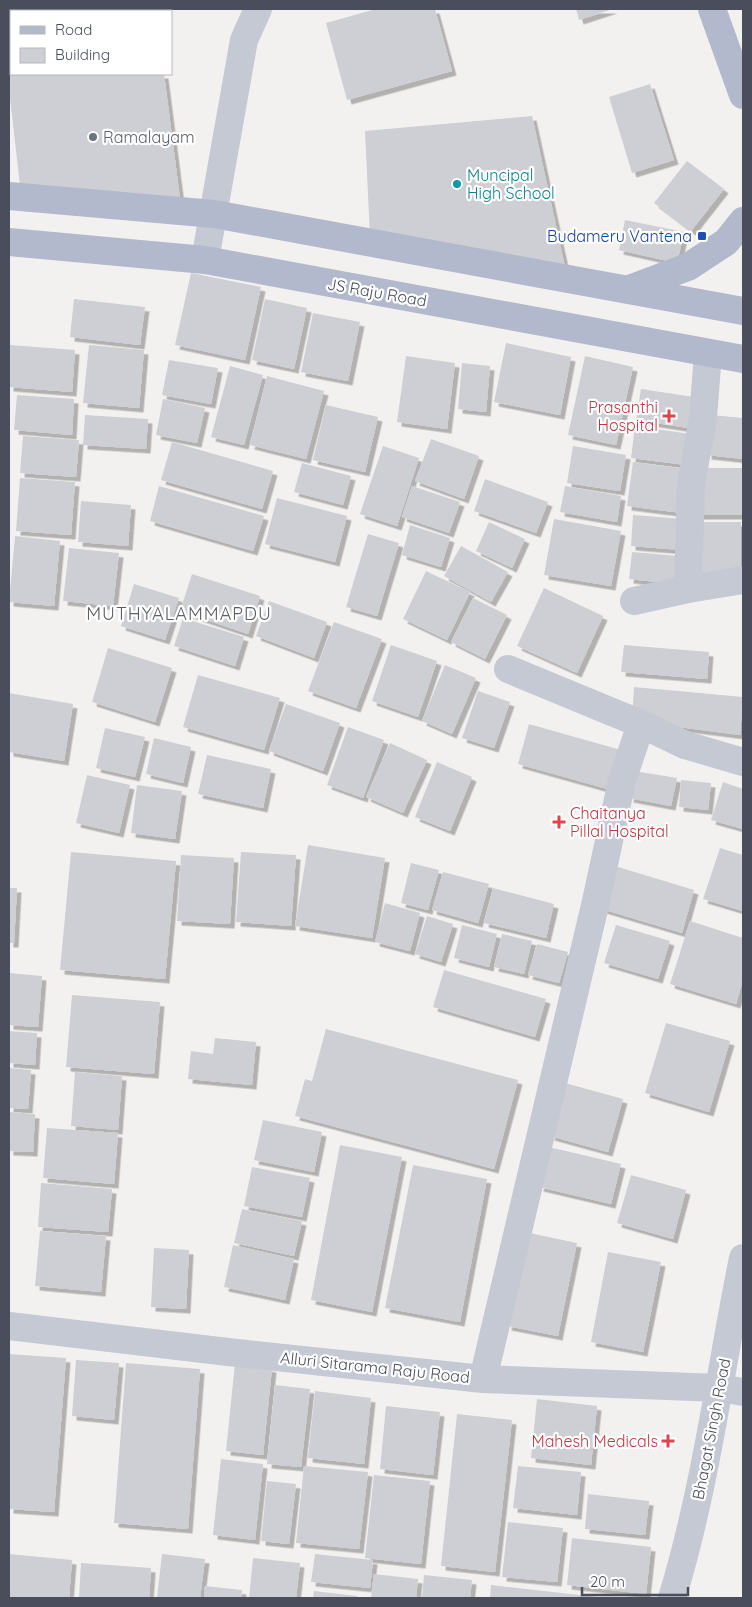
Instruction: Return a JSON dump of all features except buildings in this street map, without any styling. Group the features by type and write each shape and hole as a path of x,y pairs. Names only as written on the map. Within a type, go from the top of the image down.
{"main road":[{"path":"712,9 743,95"},
{"path":"9,196 214,214 743,311"},
{"path":"628,290 688,267 726,242 743,221"},
{"name":"JS Raju Road","path":"9,242 205,260 743,359"}],"street":[{"path":"205,260 244,40 258,9"},
{"path":"688,589 691,485 703,418 708,353"},
{"path":"634,601 688,589 743,580"},
{"path":"508,670 641,724 685,745 743,762"},
{"path":"484,1379 596,901 622,781 641,724"},
{"name":"Bhagat Singh Road","path":"672,1598 682,1567 703,1478 731,1390 743,1258"},
{"name":"Alluri Sitarama Raju Road","path":"9,1326 228,1352 484,1379 731,1390"}],"place":[{"name":"Ramalayam","path":"93,137"},
{"name":"Muncipal High School","path":"457,184"},
{"name":"Budameru Vantena","path":"702,236"},
{"name":"Prasanthi Hospital","path":"669,416"},
{"name":"Chaitanya Pillal Hospital","path":"559,822"},
{"name":"Mahesh Medicals","path":"668,1441"}],"district":[{"name":"MUTHYALAMMAPDU","path":"179,614"}]}
